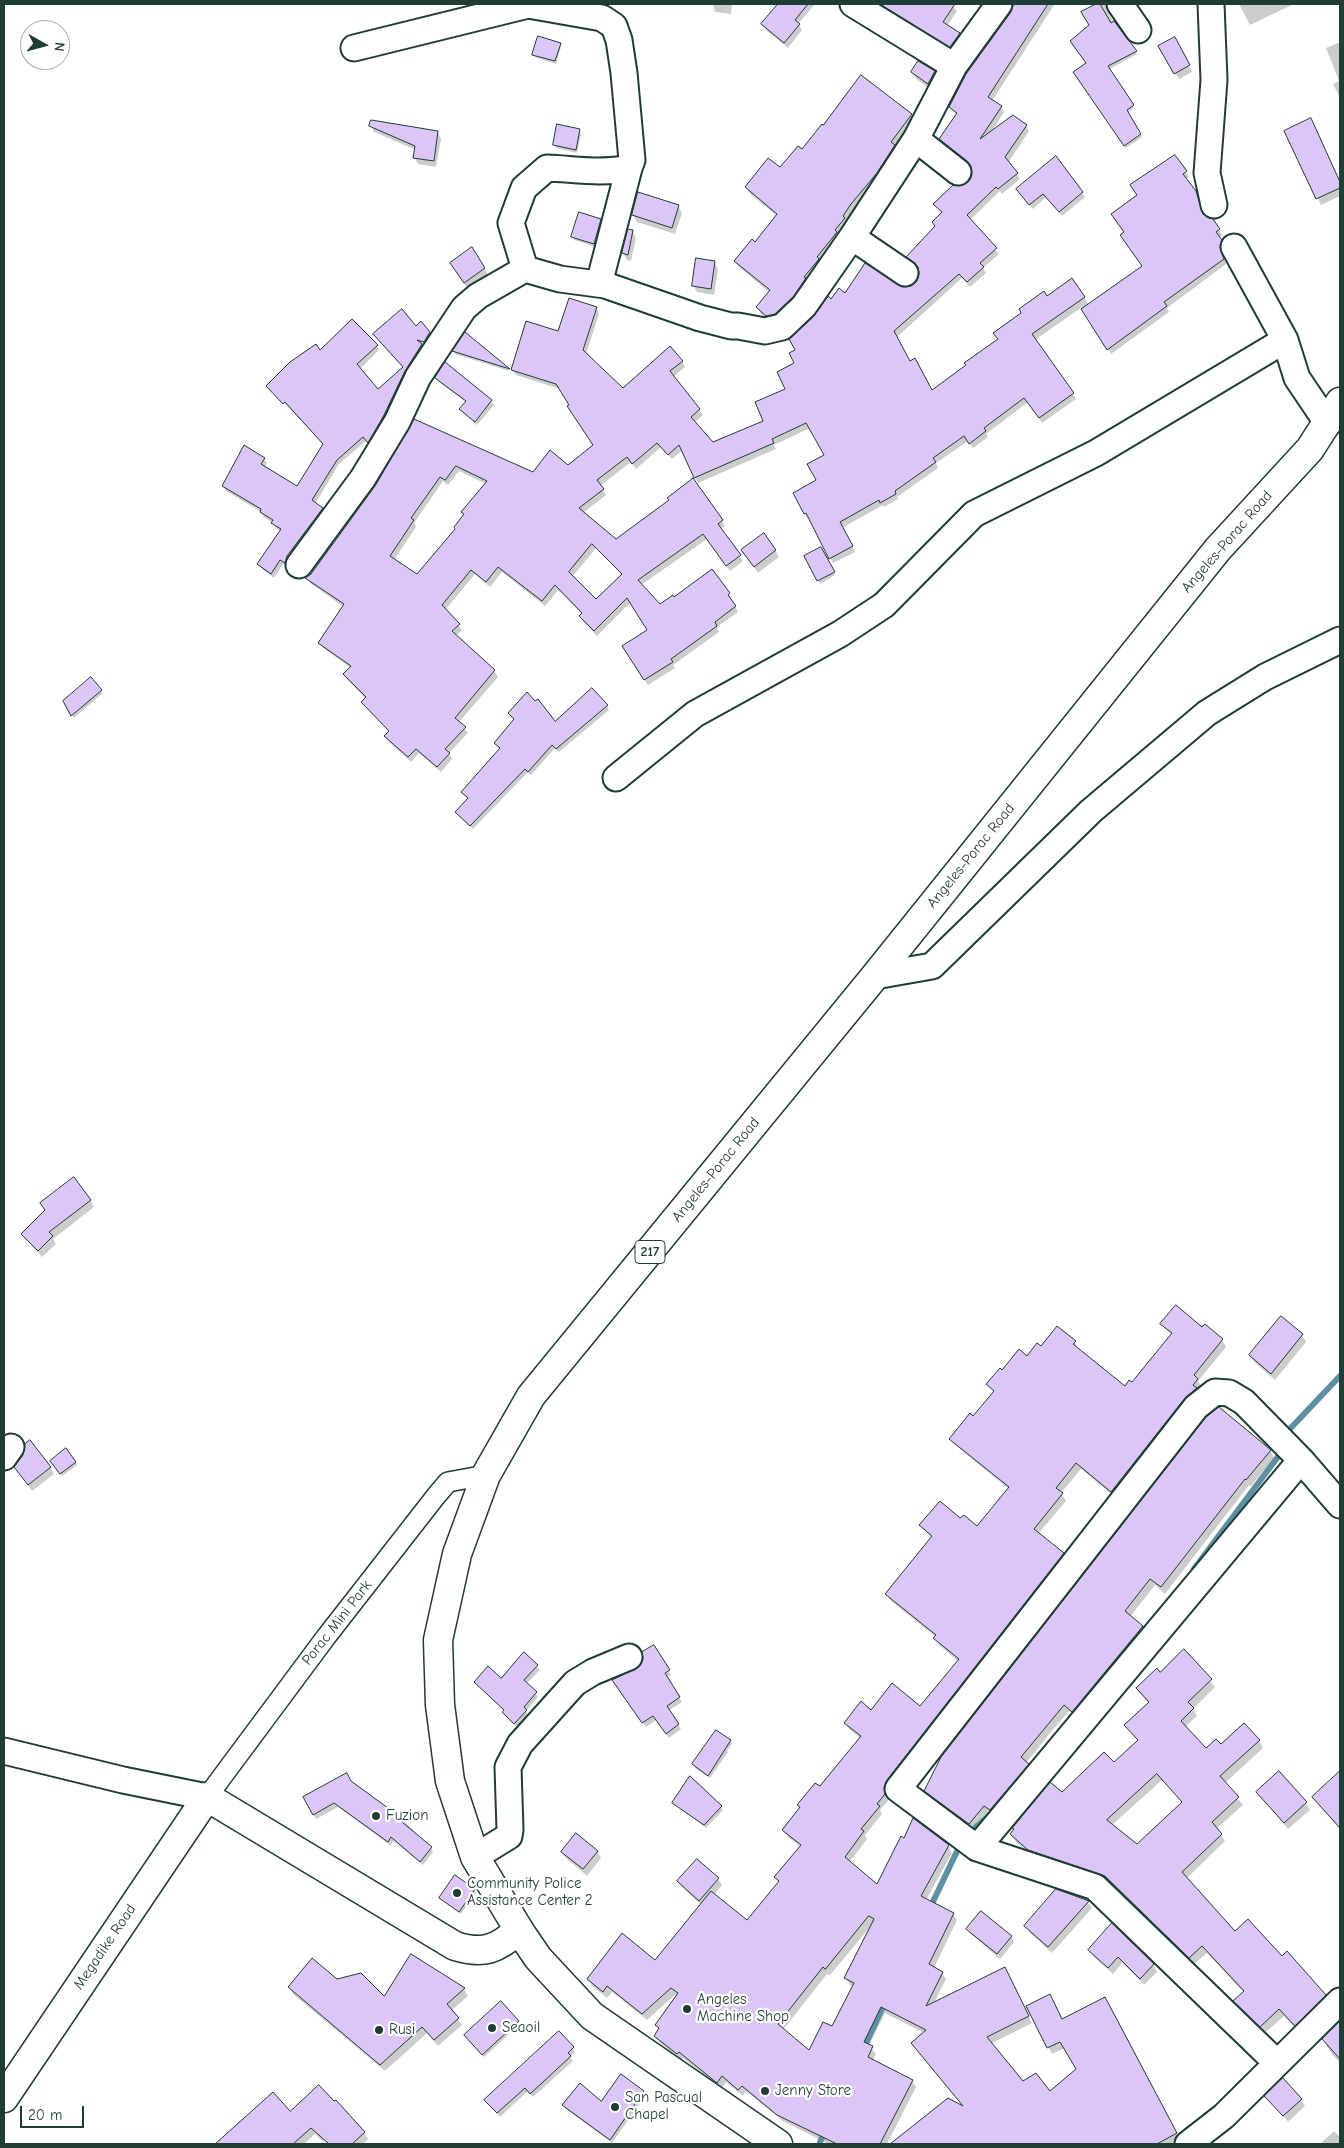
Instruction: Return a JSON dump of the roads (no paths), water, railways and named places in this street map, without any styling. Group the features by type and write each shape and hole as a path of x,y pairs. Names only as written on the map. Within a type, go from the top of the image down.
{"main road":[{"name":"Angeles-Porac Road","path":"778,2144 592,2016 538,1958 475,1857 450,1781 440,1704 438,1640 457,1554 486,1475 532,1396 875,976 1218,550 1310,449 1334,413"},
{"path":"207,1797 455,1946 480,1951 503,1944 519,1930"},
{"name":"Megadike Road","path":"4,2098 207,1797"}],"street":[{"path":"853,4 954,66"},
{"path":"299,565 363,478 396,422 418,377 464,308 478,296 525,269 560,278 599,284 700,318 731,326 765,331 782,327 804,306 852,237 916,139 954,66 999,4"},
{"path":"1120,4 1138,30"},
{"path":"1211,4 1214,80 1207,173 1214,204"},
{"path":"354,48 528,6 602,18 614,26 619,40 624,73 632,160 599,284"},
{"path":"916,139 958,172"},
{"path":"525,269 511,222 524,188 547,168 620,170 629,168"},
{"path":"852,237 905,273"},
{"path":"1234,247 1285,340 1296,378 1334,413"},
{"path":"616,778 695,714 840,634 884,605 974,514 1096,453 1285,340"},
{"path":"875,976 932,966 1091,811 1200,719 1265,676 1338,650"},
{"path":"1277,2063 1095,1886 977,1848 898,1788 1196,1408 1214,1392 1229,1393 1244,1402 1301,1460 1340,1505"},
{"path":"977,1848 1301,1460"},
{"name":"Porac Mini Park","path":"207,1797 326,1637 448,1482 486,1475"},
{"path":"475,1857 508,1836 510,1830 508,1767 520,1744 575,1683 593,1672 629,1657"},
{"path":"4,1751 123,1780 207,1797"},
{"path":"1188,2144 1224,2116 1340,2001"}],"waterway":[{"path":"1286,1433 1340,1376"},
{"path":"1194,1569 1283,1450"},
{"path":"976,1827 990,1815"},
{"path":"929,1910 961,1843"},
{"path":"863,2050 886,2000"},
{"path":"820,2142 826,2129"}],"place":[{"name":"Fuzion","path":"376,1816"},
{"name":"Community Police Assistance Center 2","path":"457,1893"},
{"name":"Angeles Machine Shop","path":"687,2009"},
{"name":"Seaoil","path":"492,2028"},
{"name":"Rusi","path":"379,2030"},
{"name":"Jenny Store","path":"765,2091"},
{"name":"San Pascual Chapel","path":"615,2107"}]}
